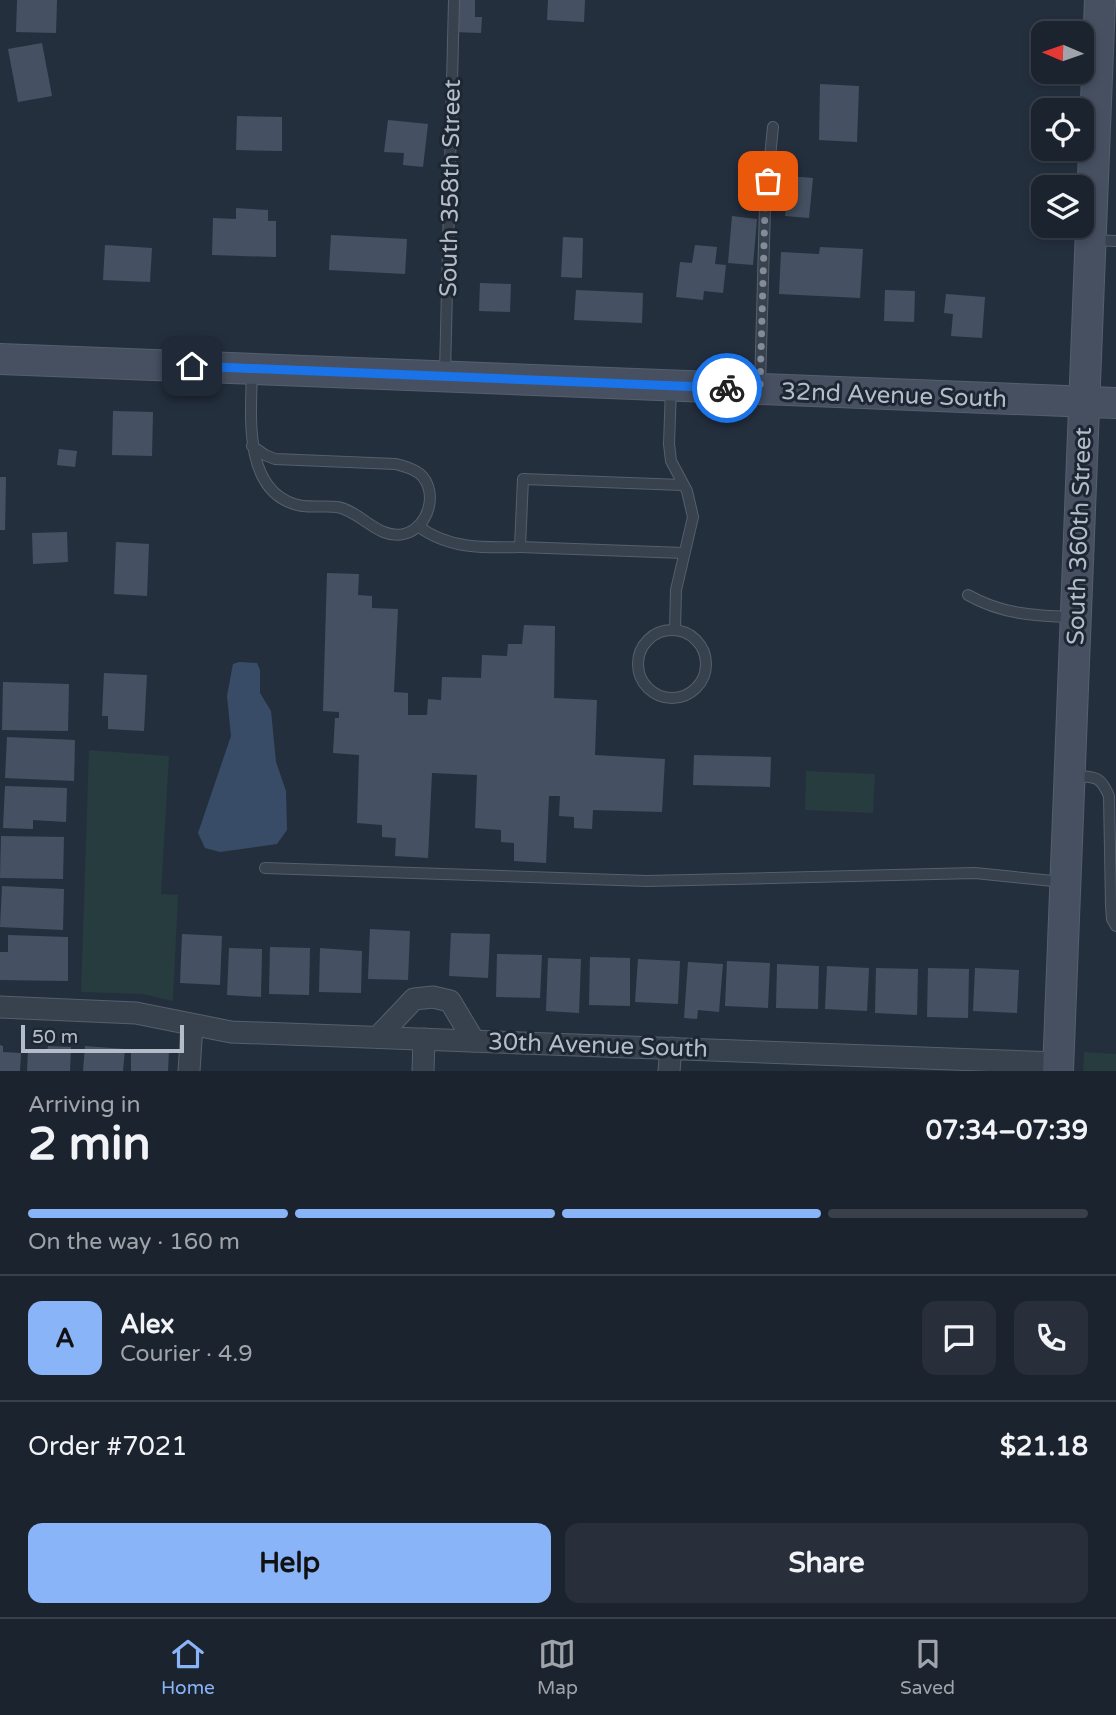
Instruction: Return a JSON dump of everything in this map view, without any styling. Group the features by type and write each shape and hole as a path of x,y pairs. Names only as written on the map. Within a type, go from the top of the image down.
{"street":[{"name":"South 360th Street","path":"1058,1067 1085,403 1103,241 1100,0"},
{"name":"32nd Avenue South","path":"0,359 1116,403"},
{"name":"30th Avenue South","path":"379,1037 414,999 433,997 450,1001 474,1041"},
{"name":"30th Avenue South","path":"0,1007 136,1013 231,1032 671,1048 905,1064 1058,1067"},
{"path":"189,1071 192,1025"},
{"path":"423,1071 425,1039"},
{"path":"669,1071 671,1048"}],"lane":[{"name":"South 358th Street","path":"445,376 454,0"},
{"path":"760,389 765,208 774,127"},
{"path":"252,369 253,446 258,467 281,498 294,504 350,510 379,531 392,534 405,534 418,526 426,516 430,492 426,481 410,468 396,464 275,458 265,455 253,446"},
{"path":"671,385 671,461 691,503 693,517 676,590 675,630"},
{"path":"520,547 523,479 682,485"},
{"path":"418,526 446,541 463,546 684,553"},
{"path":"968,595 986,605 1013,613 1076,617"},
{"path":"666,630 675,630 691,635 702,648 705,674 689,694 664,698 643,684 637,667 638,659 644,643 650,637 666,630"},
{"path":"1070,775 1095,777 1103,782 1109,796 1111,905 1112,919 1116,926"},
{"path":"265,868 647,881 975,873 1066,882"}],"green space":[{"path":"89,750 169,756 161,894 178,895 173,1001 142,994 81,992"},
{"path":"806,771 875,774 873,813 805,810"},
{"path":"1084,1052 1116,1054 1116,1071 1083,1071"}],"water":[{"path":"257,663 260,670 260,693 271,711 276,762 286,791 287,830 277,844 220,852 205,848 198,833 231,736 227,696 233,664"}],"building":[{"path":"17,0 57,0 56,33 16,32"},
{"path":"454,0 475,0 475,17 482,17 481,33 454,32"},
{"path":"548,0 585,0 584,22 547,20"},
{"path":"42,43 52,96 18,102 8,49"},
{"path":"820,84 859,86 857,142 819,140"},
{"path":"237,116 282,117 282,151 236,150"},
{"path":"388,120 428,124 423,167 403,165 404,153 384,152"},
{"path":"789,176 813,178 809,218 785,216"},
{"path":"236,208 268,210 268,221 276,221 276,257 212,255 213,218 236,219"},
{"path":"732,216 757,219 753,265 728,263"},
{"path":"331,235 407,239 405,274 329,270"},
{"path":"563,237 583,238 582,278 561,277"},
{"path":"105,245 152,248 150,282 103,280"},
{"path":"695,245 717,247 715,264 726,265 723,293 704,291 703,300 676,297 680,262 692,263"},
{"path":"820,247 863,249 860,298 779,294 781,252 819,254"},
{"path":"480,283 511,284 510,312 479,311"},
{"path":"576,290 643,293 642,323 574,320"},
{"path":"885,290 915,291 914,322 884,321"},
{"path":"946,294 985,297 982,338 951,336 953,314 944,313"},
{"path":"113,411 153,412 152,456 112,455"},
{"path":"59,449 77,451 75,467 57,465"},
{"path":"0,477 6,477 5,530 0,530"},
{"path":"67,532 68,562 33,564 32,533"},
{"path":"116,542 149,544 147,596 114,594"},
{"path":"327,573 359,574 358,595 372,596 372,608 398,609 394,692 408,693 408,715 427,715 428,699 441,700 442,677 481,678 482,655 507,656 508,644 522,644 524,625 555,626 554,698 597,700 595,755 665,759 662,812 593,810 592,829 574,828 574,817 559,816 560,796 549,796 546,863 514,861 514,843 501,842 501,830 475,828 477,775 432,773 428,858 395,856 396,838 382,837 382,825 357,823 359,755 333,753 335,718 339,718 339,712 323,711"},
{"path":"104,673 147,675 144,731 108,729 108,716 102,716"},
{"path":"3,682 69,684 68,731 2,730"},
{"path":"7,737 75,740 74,781 5,778"},
{"path":"694,755 771,757 770,787 693,785"},
{"path":"5,786 67,788 66,822 33,820 33,829 3,828"},
{"path":"1,836 64,837 63,879 0,878"},
{"path":"2,886 64,889 63,930 0,927"},
{"path":"370,929 410,931 408,980 368,979"},
{"path":"451,933 490,934 488,978 449,976"},
{"path":"182,934 222,936 220,985 180,983"},
{"path":"8,935 68,937 68,981 0,980 0,952 8,952"},
{"path":"270,947 310,948 309,995 269,994"},
{"path":"229,948 262,949 261,997 227,995"},
{"path":"320,948 362,951 361,993 319,992"},
{"path":"497,954 542,955 540,998 496,997"},
{"path":"590,957 630,958 630,1006 589,1005"},
{"path":"548,958 581,959 579,1013 546,1011"},
{"path":"638,959 680,961 678,1004 635,1002"},
{"path":"727,961 770,963 768,1008 725,1006"},
{"path":"688,962 723,964 719,1012 698,1010 697,1019 684,1018"},
{"path":"777,964 819,966 818,1009 776,1008"},
{"path":"827,966 869,968 867,1011 825,1009"},
{"path":"876,968 918,969 917,1015 875,1013"},
{"path":"928,968 969,969 968,1018 927,1017"},
{"path":"975,968 1019,970 1017,1013 973,1011"},
{"path":"0,1045 3,1046 3,1052 21,1053 20,1071 0,1071"},
{"path":"48,1046 71,1047 70,1071 27,1071 28,1051 47,1052"},
{"path":"85,1046 125,1049 123,1071 83,1071"},
{"path":"131,1050 169,1051 168,1071 131,1071"}],"way so far":[{"path":"727,388 760,389 768,181"}],"route":[{"path":"192,366 727,388"}]}
